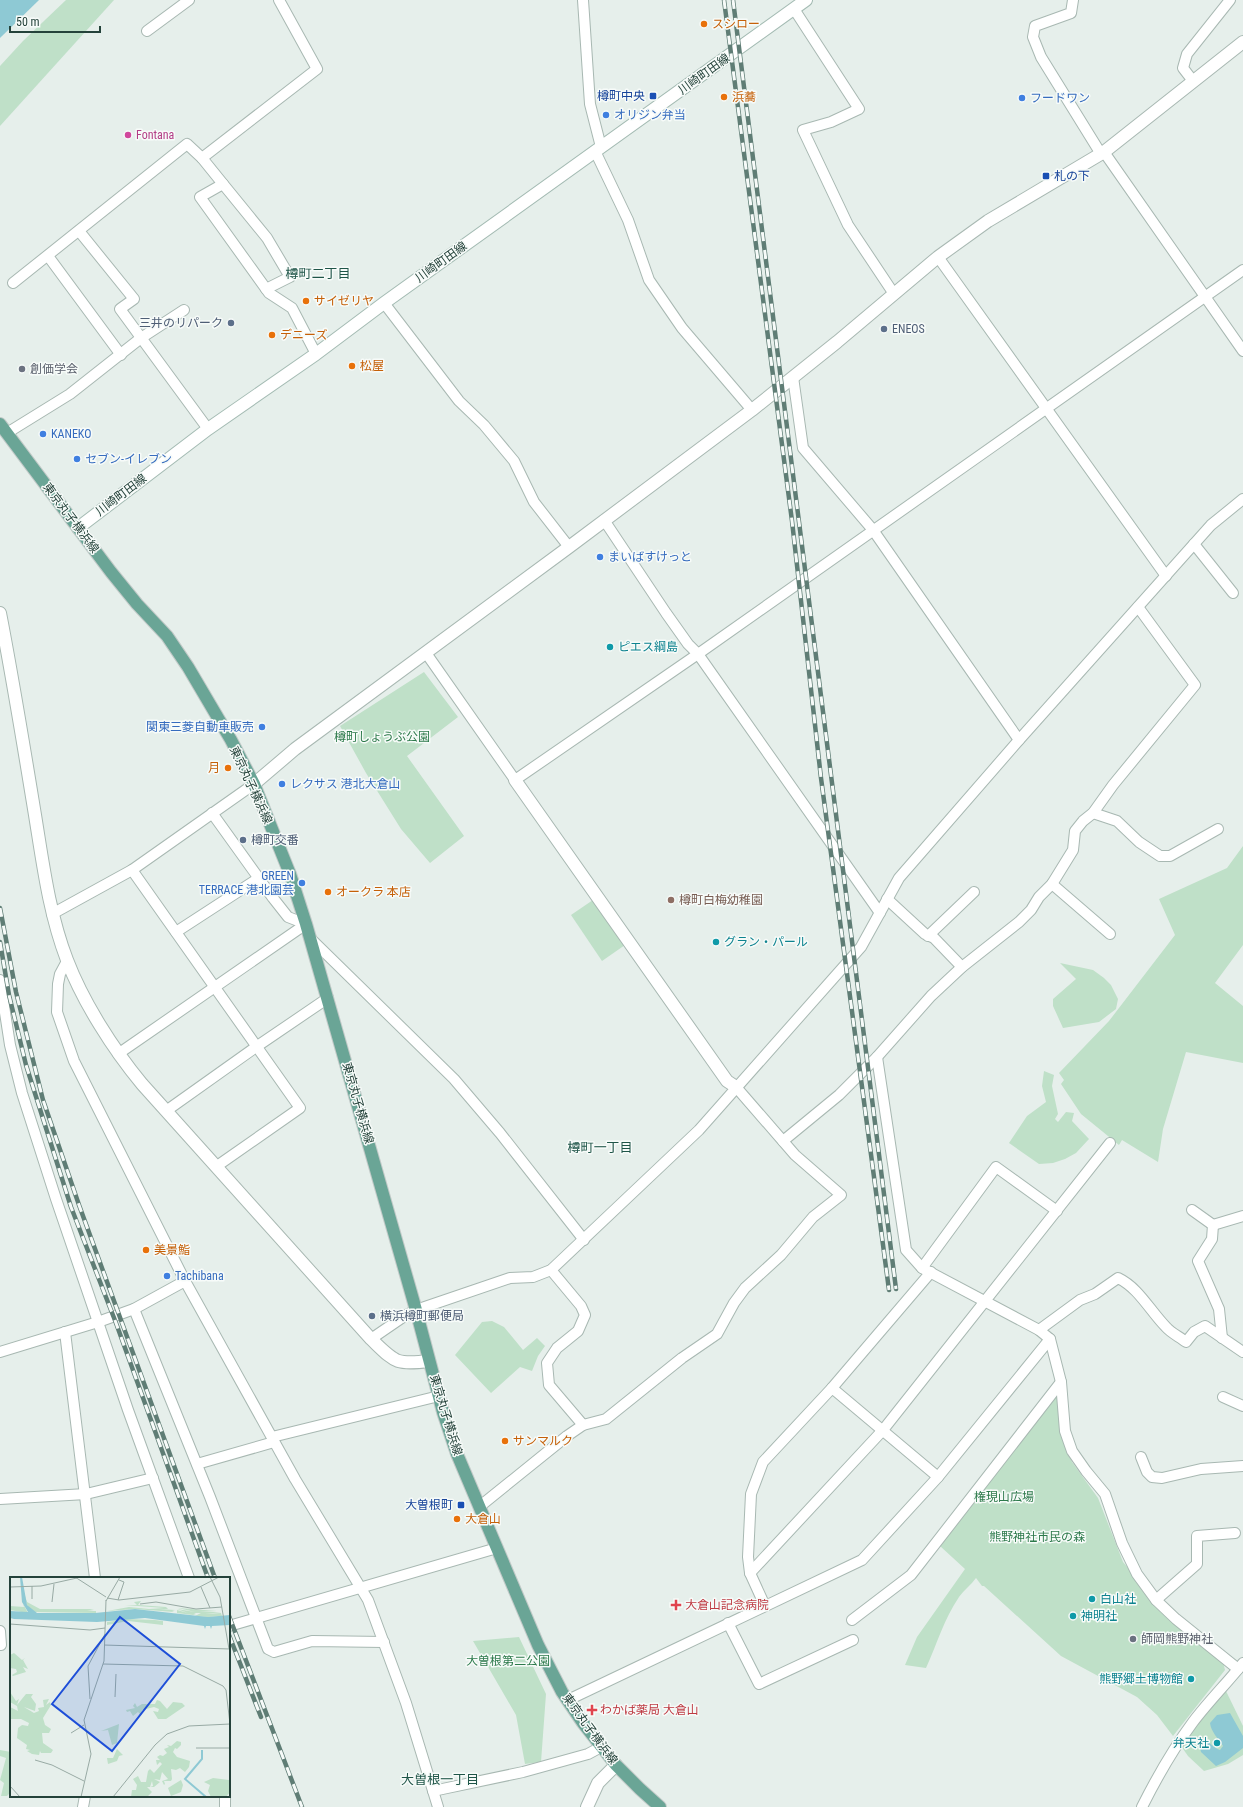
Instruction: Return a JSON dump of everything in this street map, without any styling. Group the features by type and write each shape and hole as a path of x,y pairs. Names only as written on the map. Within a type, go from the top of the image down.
{"main road":[{"name":"東京丸子横浜線","path":"3,429 128,593 167,636 208,701 254,784 290,874 306,924 416,1310 438,1396 452,1440 538,1645 568,1700 616,1765 660,1807"}],"street":[{"path":"147,32 189,0"},
{"path":"202,158 317,68 279,0"},
{"path":"576,0 583,4 590,104 598,149 628,220 649,280 682,328 752,410"},
{"name":"川崎町田線","path":"78,528 208,429 316,354 384,303 806,0"},
{"path":"1073,0 1071,13 1035,26 1033,37 1041,57 1087,134 1103,153 1243,351"},
{"path":"1193,81 1183,68 1187,54 1230,0"},
{"path":"794,9 858,109 831,122 803,130 848,225 894,294"},
{"path":"52,914 132,870 254,784 295,749 569,548 604,520 752,410 894,294 938,256 988,221 1103,153 1243,42"},
{"path":"13,284 187,144 202,158 267,238 290,277 266,289"},
{"path":"223,184 200,197 266,289 292,308 316,354"},
{"path":"79,231 134,299 120,309 208,429"},
{"path":"48,256 121,355"},
{"path":"938,256 1166,576"},
{"path":"515,780 698,654 1243,270"},
{"path":"384,303 459,401 484,425 514,461 534,502 569,548"},
{"path":"3,429 70,394 141,338 184,310"},
{"path":"793,377 803,448 873,530 1019,740"},
{"path":"371,1339 400,1318 416,1310 510,1278 533,1277 551,1270 699,1130 861,947 899,878 1019,740 1211,525 1242,503"},
{"path":"604,520 666,613 688,644 698,654 880,913"},
{"path":"1194,544 1234,593"},
{"path":"783,1141 839,1095 877,1057 931,996 962,967 1031,910 1039,897 1052,884 1073,850 1075,831 1083,821 1093,814 1113,785 1195,684 1138,607"},
{"path":"0,612 11,668 52,914 67,961 82,991 118,1054 166,1111 371,1339 395,1361 411,1363 429,1360"},
{"path":"426,653 727,1081 736,1087 796,1155 841,1195 813,1217 781,1255 745,1288 734,1303 717,1334 682,1358 606,1419 583,1425 532,1463 479,1507"},
{"path":"212,813 288,917 306,924"},
{"path":"1093,814 1117,821 1139,842 1160,856 1170,856 1218,829"},
{"path":"132,870 300,1108 217,1166"},
{"path":"176,932 259,878"},
{"path":"1052,884 1110,934"},
{"path":"928,936 974,892"},
{"path":"888,899 928,936 934,938 962,967"},
{"path":"118,1054 306,924"},
{"path":"309,937 454,1079 500,1133 584,1240"},
{"path":"67,961 60,974 58,984 57,1012 74,1061 185,1282 273,1440 368,1600 406,1703 438,1807"},
{"path":"0,980 10,1045 22,1093 98,1322 189,1577"},
{"path":"166,1111 256,1046 328,998"},
{"path":"877,1057 906,1250 926,1270 1039,1330 1050,1339 1061,1382 1065,1430 1072,1451 1105,1494 1122,1543 1137,1574 1156,1600 1176,1619 1241,1666 1194,1721 1176,1746 1142,1807"},
{"path":"750,1573 883,1430 1110,1142"},
{"path":"765,1606 750,1573 748,1557 751,1494 763,1462 832,1388 926,1270 996,1167 1057,1211"},
{"path":"1192,1210 1213,1225"},
{"path":"1213,1225 1243,1216"},
{"path":"1213,1225 1212,1239 1198,1261 1219,1309 1222,1338"},
{"path":"551,1270 581,1306 585,1315 578,1331 557,1348 547,1363 550,1385 583,1425"},
{"path":"1039,1330 1080,1300 1095,1294 1118,1278 1127,1282 1167,1328 1186,1342 1194,1332 1205,1326 1243,1352"},
{"path":"0,1352 98,1322 134,1309 185,1282"},
{"path":"134,1309 197,1464 268,1649 274,1652 312,1641 384,1642"},
{"path":"65,1332 86,1494 95,1577"},
{"path":"568,1700 862,1560 938,1477 1050,1339"},
{"path":"852,1620 911,1575 1061,1382"},
{"path":"832,1388 938,1477"},
{"path":"197,1464 273,1440 438,1396"},
{"path":"1223,1397 1243,1406"},
{"path":"1141,1457 1147,1472 1152,1477 1162,1478 1201,1469 1243,1466"},
{"path":"0,1499 86,1494 153,1478"},
{"path":"1156,1600 1197,1564 1198,1536 1235,1533"},
{"path":"230,1626 497,1548"},
{"path":"728,1623 759,1684 853,1640"},
{"path":"0,1631 4,1645"},
{"path":"434,1791 531,1770 588,1754 601,1746"},
{"path":"587,1807 598,1783 616,1765"},
{"path":"83,1807 85,1797"},
{"path":"225,1807 226,1797"}],"green space":[{"path":"66,0 114,0 0,126 0,66 23,41"},
{"name":"樽町しょうぶ公園","path":"424,672 458,717 407,756 464,836 430,863 401,829 366,773 340,726"},
{"path":"1243,846 1243,945 1215,983 1243,1006 1243,1063 1186,1052 1163,1129 1158,1162 1122,1140 1119,1145 1081,1114 1061,1084 1064,1080 1059,1073 1109,1021 1175,935 1159,899 1227,868"},
{"path":"593,900 625,945 602,961 571,915"},
{"path":"1060,963 1093,970 1104,978 1111,985 1118,999 1116,1009 1099,1022 1063,1028 1053,1006 1053,999 1076,979"},
{"path":"1044,1071 1054,1075 1052,1086 1058,1114 1055,1119 1058,1122 1066,1112 1074,1113 1072,1121 1089,1139 1076,1153 1065,1159 1053,1163 1039,1164 1009,1143 1027,1116 1046,1102 1042,1086"},
{"path":"492,1321 504,1327 523,1350 537,1338 545,1346 538,1356 532,1371 520,1367 491,1393 455,1355 482,1322"},
{"name":"熊野神社市民の森","path":"1057,1395 1065,1446 1072,1462 1098,1498 1123,1562 1173,1621 1223,1662 1225,1670 1173,1736 1157,1715 1137,1697 1061,1656 984,1586 982,1586 976,1578 961,1594 954,1605 926,1668 905,1665 917,1637 965,1569 940,1546"},
{"name":"大曽根第二公園","path":"519,1637 546,1694 541,1762 525,1764 516,1715 473,1641"},
{"path":"1225,1689 1243,1726 1243,1755 1228,1764 1204,1771 1188,1756 1181,1746"},
{"path":"0,1750 10,1752 10,1793 7,1796 1,1796 4,1783 0,1780 6,1758 0,1756"}],"water":[{"path":"0,0 39,0 0,38"},
{"path":"1230,1713 1243,1736 1243,1748 1225,1762 1216,1766 1201,1752 1199,1744 1203,1738 1215,1748 1220,1750 1223,1746 1213,1732 1210,1723 1217,1715"}],"railway":[{"path":"724,0 792,521 821,778 889,1290"},
{"path":"733,0 896,1289"},
{"path":"0,908 16,992 43,1100 79,1205 215,1577"},
{"path":"0,942 9,995 26,1065 71,1207 116,1323 208,1577"},
{"path":"230,1619 302,1807"},
{"path":"230,1638 261,1717"}],"place":[{"name":"スシロー","path":"704,24"},
{"name":"樽町中央","path":"653,96"},
{"name":"浜蕎","path":"724,97"},
{"name":"フードワン","path":"1022,98"},
{"name":"オリジン弁当","path":"606,115"},
{"name":"Fontana","path":"128,135"},
{"name":"札の下","path":"1046,176"},
{"name":"サイゼリヤ","path":"306,301"},
{"name":"三井のリパーク","path":"231,323"},
{"name":"ENEOS","path":"884,329"},
{"name":"デニーズ","path":"272,335"},
{"name":"松屋","path":"352,366"},
{"name":"創価学会","path":"22,369"},
{"name":"KANEKO","path":"43,434"},
{"name":"セブン-イレブン","path":"77,459"},
{"name":"まいばすけっと","path":"600,557"},
{"name":"ピエス綱島","path":"610,647"},
{"name":"関東三菱自動車販売","path":"262,727"},
{"name":"月","path":"228,768"},
{"name":"レクサス 港北大倉山","path":"282,784"},
{"name":"樽町交番","path":"243,840"},
{"name":"GREEN TERRACE 港北園芸","path":"302,883"},
{"name":"オークラ 本店","path":"328,892"},
{"name":"樽町白梅幼稚園","path":"671,900"},
{"name":"グラン・パール","path":"716,942"},
{"name":"美景鮨","path":"146,1250"},
{"name":"Tachibana","path":"167,1276"},
{"name":"横浜樽町郵便局","path":"372,1316"},
{"name":"サンマルク","path":"505,1441"},
{"name":"大曽根町","path":"461,1505"},
{"name":"大倉山","path":"457,1519"},
{"name":"白山社","path":"1092,1599"},
{"name":"大倉山記念病院","path":"676,1605"},
{"name":"神明社","path":"1073,1616"},
{"name":"師岡熊野神社","path":"1133,1639"},
{"name":"熊野郷土博物館","path":"1191,1679"},
{"name":"わかば薬局 大倉山","path":"592,1710"},
{"name":"弁天社","path":"1217,1743"}],"district":[{"name":"樽町二丁目","path":"318,273"},
{"name":"樽町一丁目","path":"600,1147"},
{"name":"大曽根一丁目","path":"440,1779"}],"park label":[{"name":"権現山広場","path":"1004,1497"}]}
